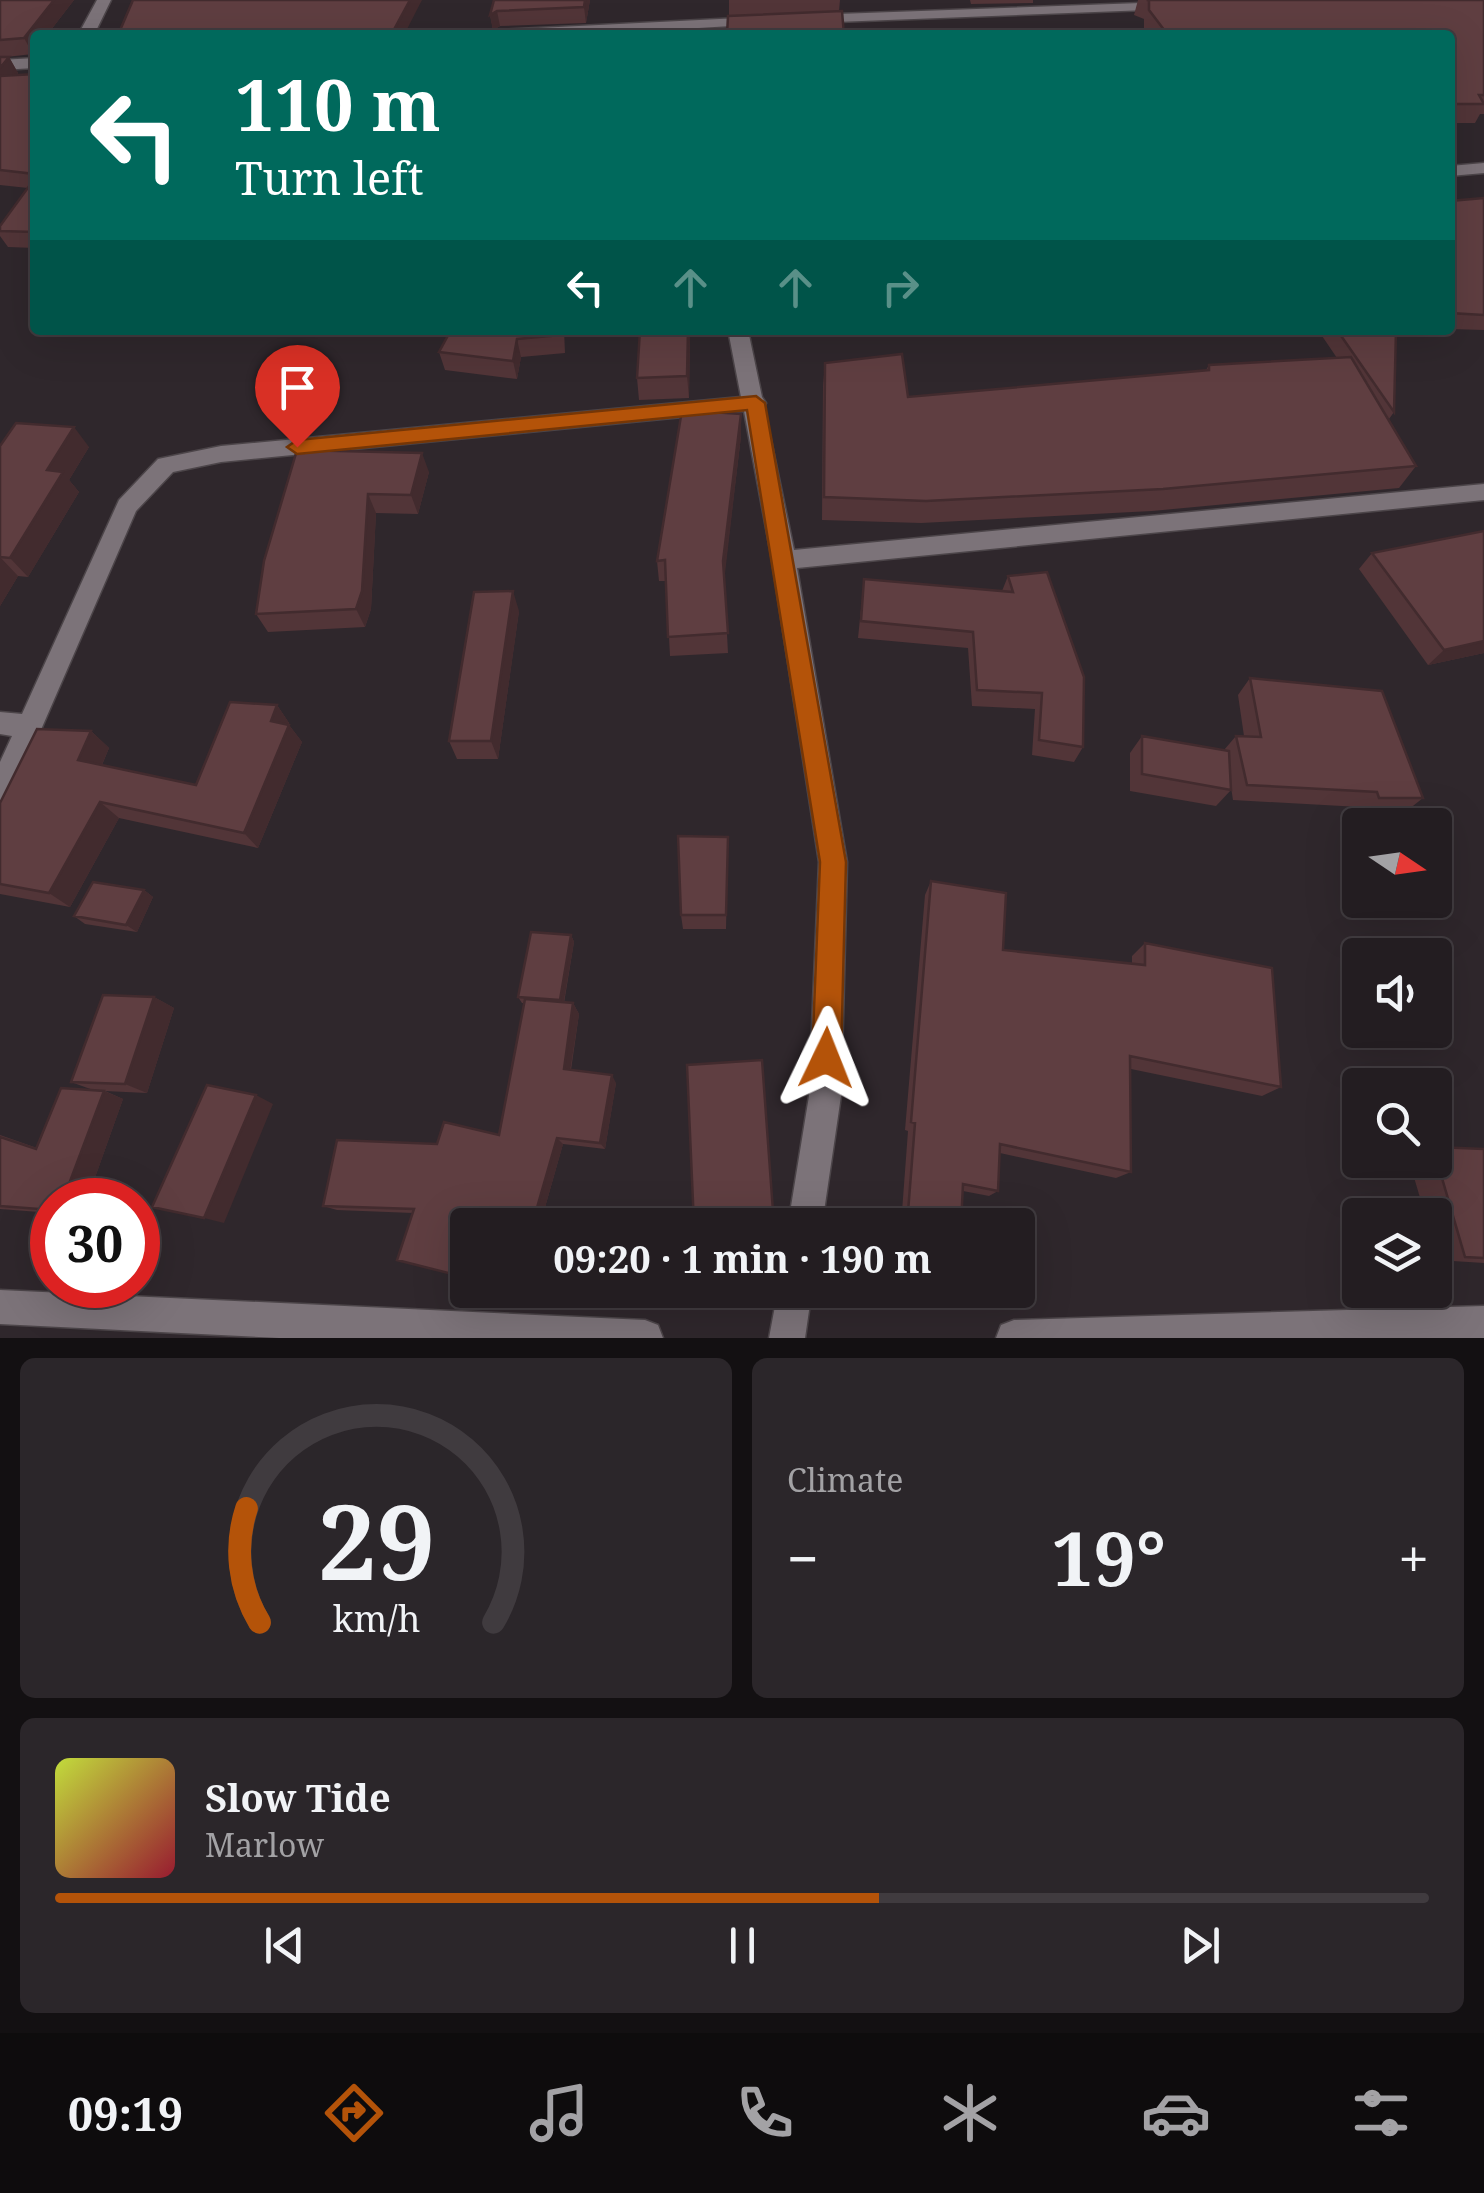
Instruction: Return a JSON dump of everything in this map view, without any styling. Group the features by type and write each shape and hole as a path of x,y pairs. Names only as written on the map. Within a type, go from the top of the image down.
{"street":[{"path":"89,30 104,0"},
{"path":"584,30 1179,5"},
{"path":"0,65 30,63"},
{"path":"1455,171 1484,168"},
{"path":"739,335 756,403 784,560 833,862 825,1096 808,1208"},
{"path":"0,792 126,506 166,465 221,454 756,403"},
{"path":"784,560 1484,492"},
{"path":"0,723 28,726"},
{"path":"0,1306 646,1338"},
{"path":"787,1338 792,1308"},
{"path":"1014,1338 1484,1324"}],"building":[{"path":"0,0 54,0 24,38 0,40"},
{"path":"133,0 410,0 394,30 120,30"},
{"path":"494,0 585,0 584,7 497,11 490,15"},
{"path":"1484,0 1484,95 1479,95 1484,104 1455,104 1455,30 1164,30 1149,10 1149,1"},
{"path":"842,11 844,30 727,30 728,16"},
{"path":"30,74 30,173 0,170 0,76"},
{"path":"30,185 30,232 0,231"},
{"path":"1484,198 1484,315 1455,313 1455,201"},
{"path":"448,335 562,335 517,339 513,361 439,352"},
{"path":"640,335 688,335 687,376 637,378"},
{"path":"1340,335 1396,335 1394,412"},
{"path":"902,354 908,397 1209,370 1209,365 1351,357 1416,466 1163,489 926,501 824,497 825,363"},
{"path":"682,410 741,414 723,561 728,633 668,637 665,560 657,561"},
{"path":"16,423 74,427 47,470 63,472 10,558 0,557 0,446"},
{"path":"297,450 422,453 411,495 368,494 362,591 356,609 256,614 264,561"},
{"path":"1484,531 1484,641 1444,650 1372,553"},
{"path":"1047,572 1084,677 1083,747 1039,740 1042,693 977,690 973,632 861,621 864,579 1013,592 1008,576"},
{"path":"513,591 491,741 449,741 474,592"},
{"path":"1250,678 1382,691 1423,798 1379,798 1377,792 1247,785 1236,736 1261,737"},
{"path":"230,702 277,705 271,721 289,725 244,833 100,802 49,893 0,884 0,803 37,729 91,731 78,760 196,785"},
{"path":"1142,736 1229,751 1231,790 1142,774"},
{"path":"678,836 728,837 726,915 681,915"},
{"path":"931,881 1006,893 1003,950 1145,965 1145,943 1272,968 1281,1087 1130,1056 1131,1172 1000,1144 998,1191 963,1184 962,1208 908,1208 915,1123 911,1122"},
{"path":"93,882 144,890 126,925 74,916"},
{"path":"531,932 571,935 560,1000 518,997"},
{"path":"103,995 154,997 125,1084 71,1082"},
{"path":"525,999 573,1003 564,1069 612,1075 600,1143 557,1138 537,1208 450,1208 450,1273 397,1260 414,1209 323,1206 337,1140 437,1144 444,1122 499,1135"},
{"path":"762,1060 773,1208 693,1208 687,1065"},
{"path":"207,1085 256,1095 204,1218 160,1209 160,1189"},
{"path":"61,1088 104,1091 71,1178 30,1178 30,1208 0,1206 0,1137 36,1149"},
{"path":"1452,1148 1484,1149 1484,1258 1465,1257 1452,1212 1452,1198 1448,1198 1442,1178 1452,1178"}],"route":[{"path":"297,447 756,403 833,862 826,1058"}]}
